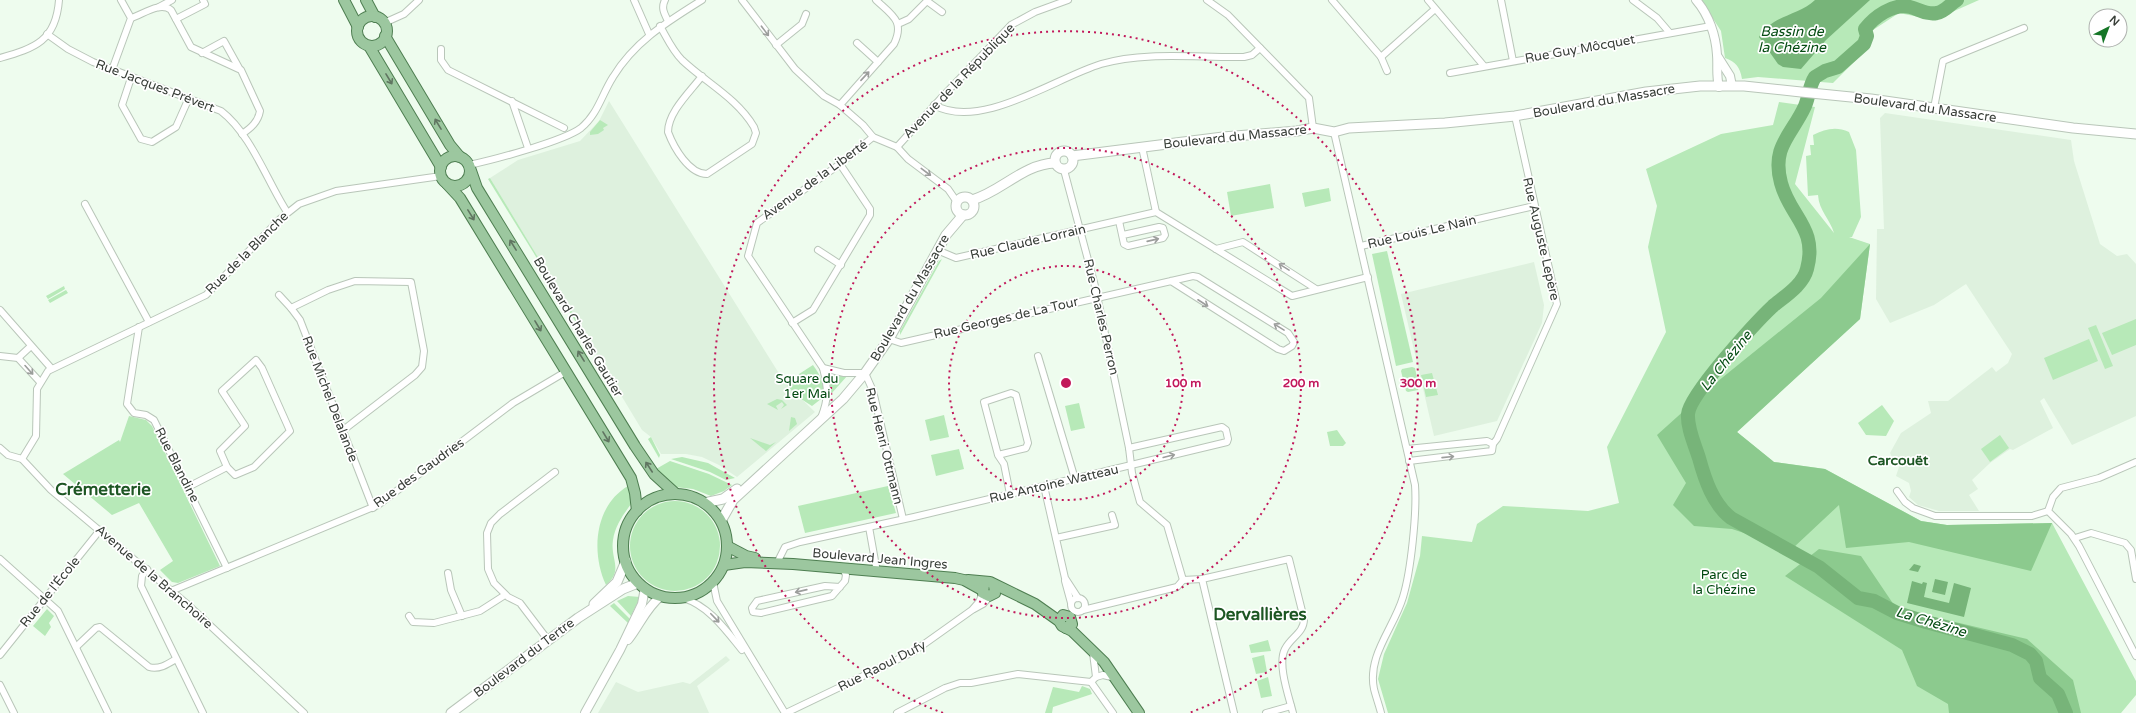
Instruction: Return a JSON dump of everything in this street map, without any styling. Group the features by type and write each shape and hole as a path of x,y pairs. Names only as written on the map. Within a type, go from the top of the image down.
{"main road":[{"path":"344,0 358,27"},
{"path":"366,0 375,17 384,23 385,36 450,145 469,165 470,172 465,182 458,186 443,176"},
{"path":"375,17 365,18 358,27 357,34 360,40 369,46 443,176 460,198 631,478 635,493 637,511"},
{"path":"369,46 379,44 385,36"},
{"name":"Boulevard du Massacre","path":"1072,156 1223,137 1297,132 1313,128 1334,132 1350,128 1445,123 1515,116 1669,88 1719,86 1820,94 1934,108 2073,128 2136,134"},
{"path":"1066,151 1072,156 1072,165 1064,170 1058,168 1055,163 1056,156 1059,152 1066,151"},
{"path":"443,176 448,158 460,157"},
{"path":"972,200 974,210 970,214 962,215 956,210 957,202 964,197 972,200 985,195 1022,173 1046,163 1055,163"},
{"name":"Boulevard Charles Gautier","path":"469,165 477,188 635,446 654,474 676,494"},
{"name":"Boulevard du Massacre","path":"721,521 733,500 772,462 843,399 865,373 889,338 937,250 954,224 962,215"},
{"name":"Boulevard du Massacre","path":"704,503 716,501 729,495 772,462"},
{"path":"676,494 693,497 704,503 721,521 725,531 727,546 724,565 713,582 699,592 683,598 661,596 642,586 626,561 623,548 629,522 637,511 655,498 676,494"},
{"name":"Boulevard Jean Ingres","path":"727,546 746,556 793,564"},
{"name":"Boulevard du Tertre","path":"578,618 618,582 626,561"},
{"name":"Boulevard Jean Ingres","path":"724,565 745,562 793,564 964,580 972,579 988,590 1011,594 1042,608 1070,618 1088,645 1117,679 1139,713"},
{"name":"Boulevard du Tertre","path":"451,713 578,618 623,590 642,586"}],"street":[{"path":"0,58 29,50 47,34 55,20 59,0"},
{"path":"121,0 131,18"},
{"path":"112,70 131,18 172,0"},
{"path":"176,19 205,4 203,0"},
{"path":"384,23 404,14 419,0"},
{"path":"634,0 649,34"},
{"path":"665,0 662,5 663,12 668,21"},
{"path":"469,165 574,133 586,124 599,106 612,78 649,34 702,0"},
{"path":"742,0 795,69 824,96 840,105 863,125 873,137 897,146 908,159 948,189 957,202"},
{"path":"840,105 894,44 898,35 898,24 892,15 876,0"},
{"name":"Avenue de la République","path":"897,146 1011,25 1029,15 1068,0"},
{"path":"1207,0 1228,15 1309,98 1313,128"},
{"path":"1332,0 1381,57 1387,71"},
{"path":"1428,0 1484,66"},
{"path":"1501,0 1513,61"},
{"path":"1633,0 1657,18 1669,32"},
{"path":"1696,0 1711,26 1718,57 1716,74 1719,86"},
{"path":"898,24 909,19 927,1 942,12"},
{"path":"159,7 169,8 191,47 241,70"},
{"path":"1381,57 1435,9"},
{"path":"776,46 802,24 806,14"},
{"path":"660,26 673,49 722,92 751,121 756,133 752,144 707,174 698,173 689,167 668,132 668,125 672,116 702,76"},
{"name":"Rue Guy Môcquet","path":"1450,73 1669,32 1711,26"},
{"path":"1934,108 1943,61 2024,28"},
{"name":"Rue Jacques Prévert","path":"47,34 76,54 112,70 188,100 196,101 221,111 231,120 242,134 287,212"},
{"path":"202,52 224,41 241,70 260,111 257,120 250,129 242,134"},
{"path":"857,44 878,62"},
{"path":"934,105 950,112 992,108 1017,100 1102,64 1146,58 1244,57 1252,55 1260,48"},
{"path":"441,49 441,60 448,70 564,128"},
{"path":"1718,57 1730,76 1732,86"},
{"path":"131,78 122,105 141,138 144,140 152,142 175,129 188,100"},
{"path":"512,101 528,148"},
{"name":"Rue Auguste Lepère","path":"1409,461 1488,453 1493,449 1493,444 1497,439 1556,308 1515,116"},
{"path":"1334,132 1361,246"},
{"name":"Avenue de la Liberté","path":"821,419 828,399 827,383 823,368 748,256 757,223 840,164 873,137"},
{"path":"1142,147 1156,212 1292,296 1368,277"},
{"path":"792,323 813,310 870,215 870,209 840,164"},
{"name":"Rue Charles Perron","path":"1064,170 1097,298 1140,502 1167,524 1183,580"},
{"name":"Rue de la Blanche","path":"22,459 36,436 36,396 40,382 51,368 206,295 287,212 299,204 336,192 443,176"},
{"path":"85,204 149,322"},
{"name":"Rue Louis Le Nain","path":"1381,713 1374,689 1374,673 1378,651 1400,606 1405,589 1416,495 1361,246 1534,206"},
{"name":"Rue Claude Lorrain","path":"937,250 956,258 1156,212"},
{"path":"1119,221 1124,244 1128,246 1163,238 1165,235 1163,228 1159,227 1123,235"},
{"path":"1216,249 1243,242 1316,289"},
{"path":"818,250 841,265"},
{"name":"Rue Georges de La Tour","path":"889,338 901,343 1193,276 1198,277 1288,333 1294,342 1292,346 1284,351 1278,349 1171,282"},
{"path":"291,308 328,290 355,281 412,282 424,352 422,367 342,431"},
{"name":"Rue Michel Delalande","path":"279,296 300,320 373,508"},
{"path":"0,310 51,368"},
{"name":"Rue Blandine","path":"139,327 127,404 134,413 154,420 227,568"},
{"path":"18,358 31,346"},
{"path":"0,356 18,358 40,382"},
{"path":"1038,356 1075,479"},
{"path":"256,360 262,368 290,431 254,468 236,475 227,467 220,451 245,426 222,391 256,360"},
{"path":"823,368 844,373 865,373"},
{"name":"Rue des Gaudries","path":"171,591 373,508 513,403 567,371"},
{"name":"Rue Henri Ottmann","path":"865,373 873,391 903,519"},
{"path":"998,455 1026,448 1028,443 1016,395 1011,393 984,402 998,455 1004,464 1010,494"},
{"name":"Rue Antoine Watteau","path":"778,561 784,549 792,545 1075,479 1227,442 1228,439 1226,430 1222,427 1129,448"},
{"path":"1407,449 1487,441 1493,444"},
{"name":"Avenue de la Branchoire","path":"0,448 8,454 22,459 51,490 147,569 304,713"},
{"path":"2048,511 2053,497 2061,488 2093,480 2136,462"},
{"path":"188,487 227,467"},
{"path":"548,640 520,604 505,594 494,583 488,569 488,528 500,514 555,472"},
{"path":"1044,486 1065,578 1066,589 1074,610 1070,618"},
{"path":"1897,491 1905,502 1913,508 1935,516 2032,516 2048,511"},
{"path":"2048,511 2075,538 2113,608 2136,656"},
{"path":"1056,538 1114,525 1112,515"},
{"path":"869,527 877,572"},
{"name":"Rue de l'École","path":"0,655 100,530"},
{"path":"2075,538 2091,533 2128,545 2131,550 2136,578"},
{"path":"0,559 58,611 108,713"},
{"path":"1070,618 1098,605 1177,587 1183,580 1202,580 1289,560 1304,619 1304,626 1285,648 1281,662 1293,713"},
{"path":"147,569 142,576 141,586 203,713"},
{"path":"840,587 825,586 757,601 752,608 753,612 761,613 832,596 840,587 845,581 846,575 843,569"},
{"path":"448,573 451,590 462,616"},
{"path":"1065,578 1078,598 1084,602 1098,605"},
{"path":"1202,580 1234,713"},
{"path":"713,582 717,601 754,665 785,713"},
{"path":"585,713 620,650 642,604 642,586"},
{"name":"Rue Raoul Dufy","path":"785,713 913,652 972,610 988,590"},
{"path":"409,616 413,622 434,623 484,610 505,594"},
{"path":"620,650 636,630 644,613 661,596"},
{"path":"683,598 696,602 706,610 724,628 754,665"},
{"path":"1070,618 1071,604 1078,598"},
{"path":"1070,618 1084,602"},
{"path":"76,647 96,628 100,627 150,668 155,669 162,667 176,659"},
{"path":"1088,645 1095,659 1094,679 1113,713"},
{"path":"897,713 945,688 960,683 971,684 1018,674 1094,679 1103,675 1117,679"},
{"path":"0,684 14,713"},
{"path":"1266,713 1291,706"}],"shaded area":[{"path":"609,101 785,383 815,412 737,477 719,465 702,457 686,454 661,454 651,437 642,430 490,178 518,160 580,141 599,121"},
{"path":"1885,113 2071,140 2074,161 2100,244 2117,256 2127,254 2136,264 2136,416 2072,445 2044,398 2040,401 2053,428 2013,450 2010,449 1990,463 1972,480 1978,489 1969,495 1979,511 1939,511 1918,505 1909,497 1911,491 1909,483 1896,476 1900,464 1893,459 1890,453 1901,433 1931,413 1928,401 1948,401 1992,367 1996,372 2008,363 2012,354 1966,284 1934,305 1890,323 1876,299 1877,229 1884,229 1880,118"},
{"path":"1870,244 1860,319 1737,432 1774,462 1825,469 1921,521 1947,525 2052,523 2031,571 1909,542 1846,548 1839,505 1792,549 1732,529 1694,526 1673,505 1686,483 1657,435 1707,390 1821,298"},
{"path":"1534,262 1544,305 1542,323 1497,421 1434,436 1401,294"},
{"path":"1819,549 1861,556 1896,608 2027,639 2073,680 2081,713 1949,713 1948,704 1917,686 1902,650 1785,576"},
{"path":"726,656 730,660 697,686 709,713 598,713 616,682 638,692 683,682 690,684"}],"green space":[{"path":"1701,0 1979,0 1934,20 1899,13 1873,30 1868,48 1833,83 1758,77 1742,79 1737,66 1732,61 1725,58 1721,31"},
{"name":"Parc de la Chézine","path":"1779,102 1815,107 1795,184 1834,233 1820,206 1818,195 1808,196 1806,156 1811,155 1810,145 1814,145 1813,135 1831,129 1840,129 1849,132 1856,150 1861,217 1852,237 1849,237 1870,244 1860,319 1737,432 1774,462 1825,469 1921,521 1947,525 2052,523 2136,681 2136,695 2121,713 1388,713 1378,679 1384,654 1407,603 1420,556 1422,536 1472,542 1477,524 1503,506 1588,511 1619,503 1607,447 1666,332 1648,247 1657,206 1646,169 1721,134 1773,125"},
{"path":"600,120 608,125 598,134 590,135 590,132"},
{"path":"490,178 539,259 538,260 488,179"},
{"path":"1270,184 1274,208 1231,216 1227,192"},
{"path":"1329,188 1331,201 1305,207 1302,193"},
{"path":"1387,251 1413,362 1396,366 1372,254"},
{"path":"942,259 900,335 900,331 939,261"},
{"path":"540,261 579,323 577,324 539,262"},
{"path":"64,286 65,289 48,299 46,296"},
{"path":"66,290 68,293 50,303 48,300"},
{"path":"2136,319 2136,345 2112,355 2102,333"},
{"path":"2096,325 2113,366 2105,369 2088,328"},
{"path":"2089,339 2098,361 2053,380 2044,358"},
{"name":"Square du 1er Mai","path":"813,365 822,381 823,395 821,399 812,406 798,397 785,383"},
{"path":"1412,367 1415,368 1419,388 1418,390 1408,392 1406,391 1401,371 1402,369"},
{"path":"1432,373 1438,395 1426,397 1421,375"},
{"path":"834,374 848,375 831,394 829,380"},
{"path":"777,399 782,400 787,405 781,409 784,405 782,402 776,406 778,410 767,404"},
{"path":"1079,403 1085,428 1071,431 1065,406"},
{"path":"1882,405 1894,421 1886,436 1866,435 1858,423"},
{"path":"944,415 949,437 930,441 925,420"},
{"path":"129,416 146,420 152,426 220,566 178,583 172,582 160,570 173,561 139,503 112,515 63,474 119,440 120,442"},
{"path":"791,417 795,418 797,424 789,431"},
{"path":"1337,430 1346,443 1343,446 1330,446 1327,432"},
{"path":"2000,435 2009,448 1990,462 1981,449"},
{"path":"651,437 660,455 659,458 648,439"},
{"path":"750,438 770,445 776,442 766,451"},
{"path":"959,449 964,469 936,476 931,455"},
{"path":"682,457 708,463 735,478 726,480 710,472 671,459"},
{"path":"670,461 709,474 732,485 724,491 711,496 693,489 675,487 656,469"},
{"path":"628,486 631,504 620,521 614,535 613,553 615,569 611,580 606,585 598,559 597,545 599,531 602,518 608,505"},
{"path":"888,486 896,513 805,533 798,506"},
{"path":"675,501 692,505 707,514 716,529 720,546 716,563 707,578 692,587 675,591 658,587 643,578 634,563 630,546 634,529 643,514 658,505"},
{"path":"628,596 640,597 631,616 617,601"},
{"path":"614,603 630,619 628,623 610,606"},
{"path":"47,609 54,616 49,623 51,627 45,636 33,626"},
{"path":"1268,640 1271,651 1251,653 1249,645"},
{"path":"1264,655 1267,672 1256,674 1252,658"},
{"path":"1268,677 1272,696 1261,698 1257,681"},
{"path":"1082,686 1090,689 1092,694 1053,707 1052,713 1045,713 1053,687 1079,692"}],"water":[{"name":"Bassin de la Chézine","path":"1815,0 1870,0 1826,40 1801,69 1783,67 1778,64 1759,37 1771,24"},
{"path":"1914,564 1921,566 1918,572 1909,570"},
{"path":"1935,579 1948,582 1945,595 1932,592"},
{"path":"1912,581 1922,584 1923,582 1927,583 1924,597 1949,603 1954,583 1971,588 1964,617 1907,603"}],"waterway":[{"name":"La Chézine","path":"1957,0 1945,10 1937,13 1926,13 1904,6 1884,12 1873,20 1865,29 1867,36 1864,44 1838,67 1825,71 1815,77 1811,84 1805,106 1784,142 1779,159 1781,183 1785,195 1802,223 1809,243 1809,255 1805,275 1798,285 1765,314 1711,375 1691,405 1688,419 1710,491 1719,506 1731,518 1819,567 1858,598 1874,601 1897,613 1926,622 2012,645 2030,654 2036,661 2040,678 2058,694 2066,713"}],"district":[{"name":"Carcouët","path":"1898,460"},
{"name":"Crémetterie","path":"103,489"},
{"name":"Dervallières","path":"1260,614"}]}
